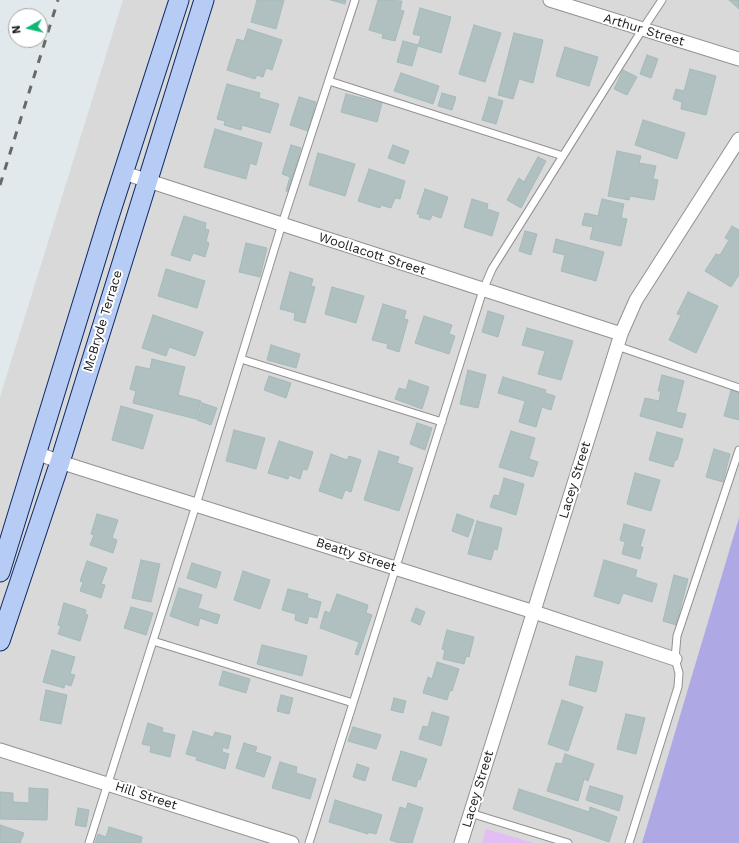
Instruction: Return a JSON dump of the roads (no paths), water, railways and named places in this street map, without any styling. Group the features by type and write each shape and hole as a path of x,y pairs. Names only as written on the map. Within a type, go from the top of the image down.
{"main road":[{"name":"McBryde Terrace","path":"0,572 179,0"},
{"name":"McBryde Terrace","path":"0,641 60,462 204,0"}],"street":[{"name":"Arthur Street","path":"550,0 642,30 739,59"},
{"name":"Lacey Street","path":"461,843 619,340 636,300 739,139"},
{"name":"Woollacott Street","path":"124,173 483,290 619,340"},
{"name":"Beatty Street","path":"37,453 60,462 534,612 675,659"},
{"name":"Hill Street","path":"0,750 292,843"}],"lane":[{"path":"89,843 196,505 282,224 355,0"},
{"path":"309,843 483,290 492,269 662,0"},
{"path":"329,81 564,156"},
{"path":"619,340 739,388"},
{"path":"241,359 442,422"},
{"path":"629,843 678,687 679,673 675,659 676,636 739,450"},
{"path":"153,641 353,703"},
{"path":"470,813 568,843"}],"railway":[{"path":"0,185 58,0"}]}
